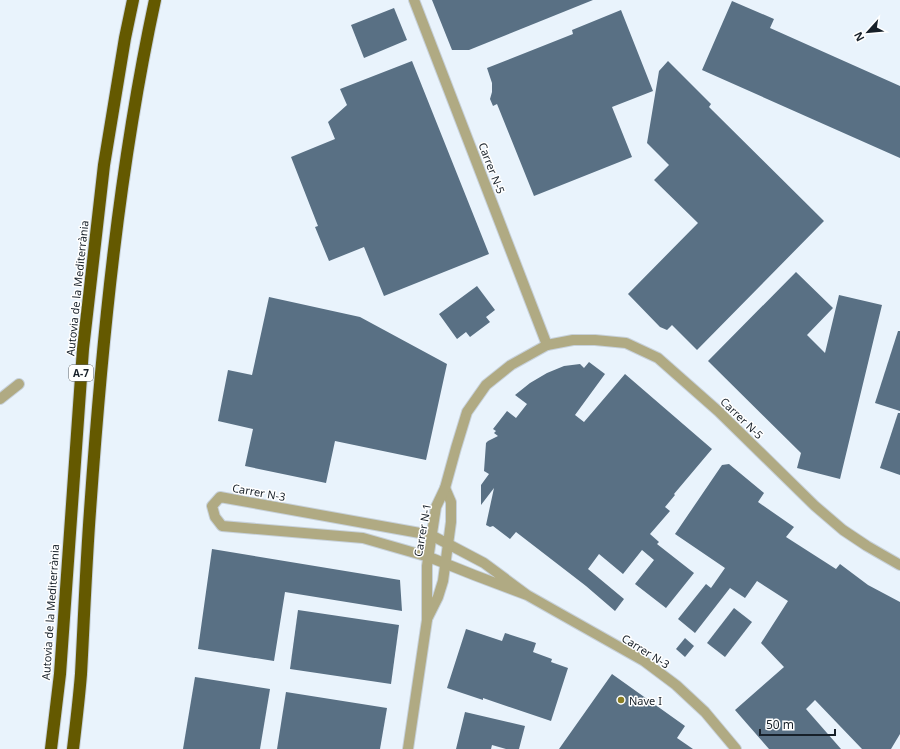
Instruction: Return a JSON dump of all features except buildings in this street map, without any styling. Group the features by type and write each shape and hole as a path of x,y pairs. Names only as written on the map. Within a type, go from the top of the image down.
{"highway":[{"name":"Autovia de la Mediterrània","path":"51,749 60,674 83,349 104,165 125,38 133,0"},
{"name":"A-7","path":"74,749 81,676 90,511 104,349 124,169 154,0"}],"street":[{"name":"Carrer N-5","path":"414,0 547,345"},
{"name":"Carrer N-5","path":"446,488 467,412 486,385 511,365 547,345 573,340 602,340 626,343 658,358 718,411 815,506 843,530 900,565"},
{"path":"0,399 19,384"},
{"name":"Carrer N-1","path":"408,749 427,620 426,597 431,535 436,507 446,488"},
{"name":"Carrer N-1","path":"427,620 438,597 446,564 452,502 446,488"},
{"name":"Carrer N-3","path":"527,595 429,557 363,538 222,526 215,517 212,506 220,497 431,535 484,563 527,595 644,661 676,685 705,712 736,749"}],"place":[{"name":"Nave I","path":"621,700"}]}
